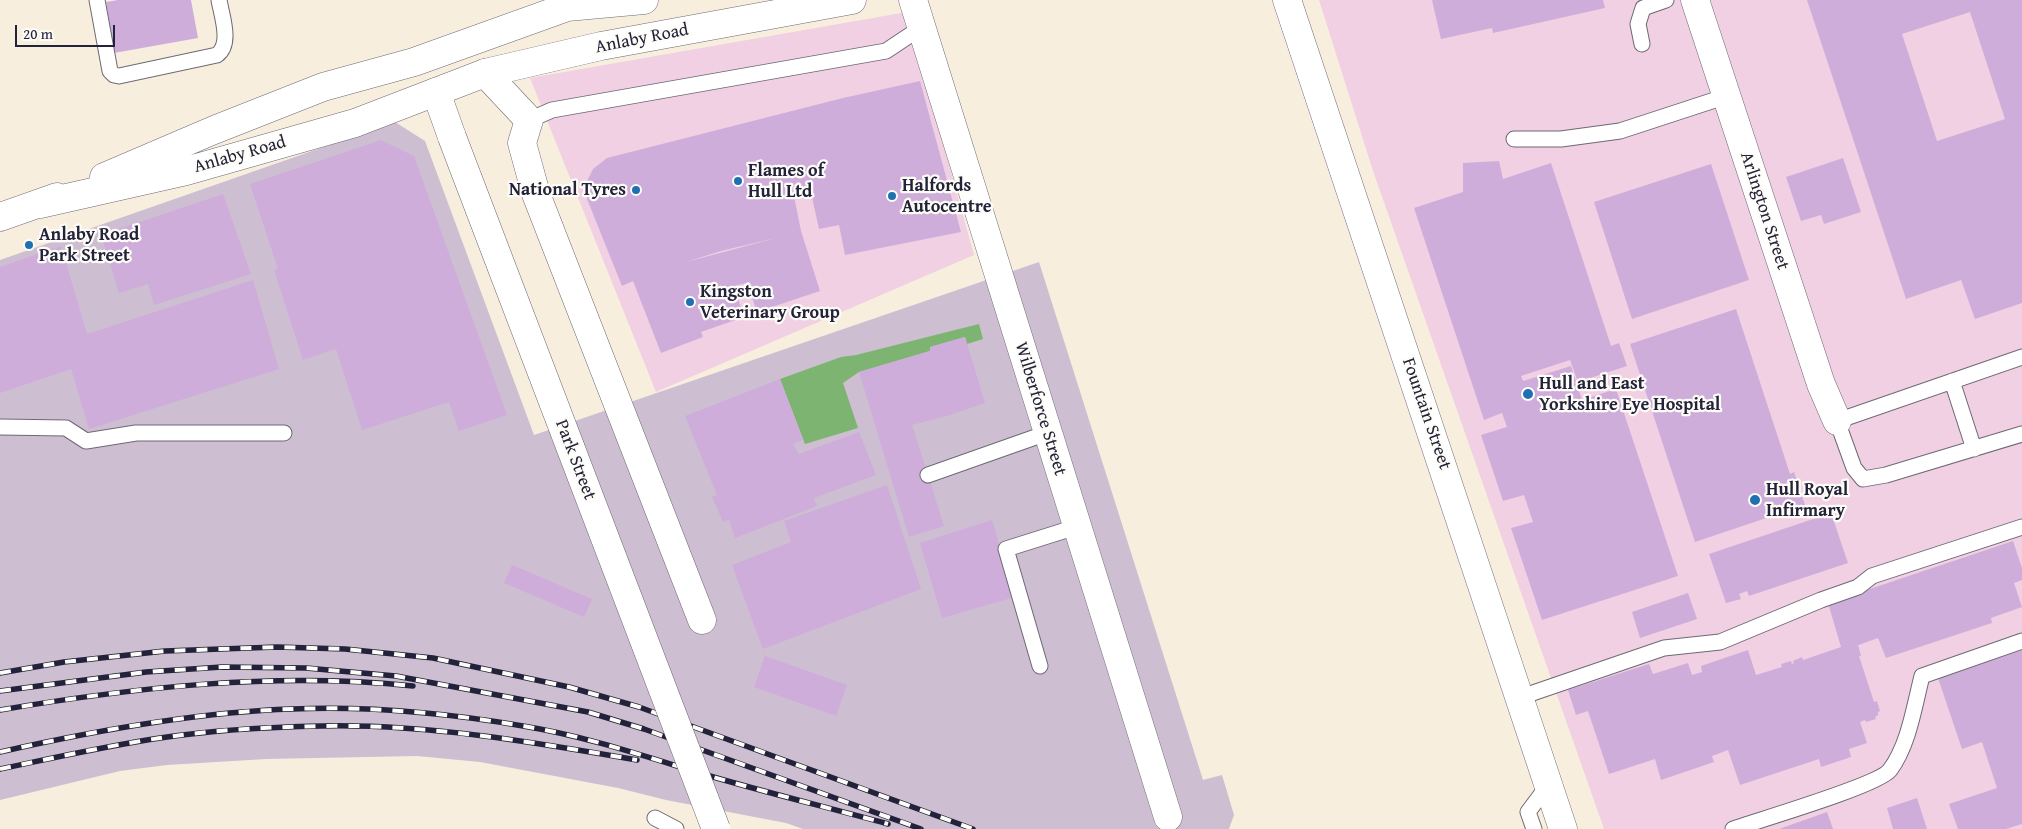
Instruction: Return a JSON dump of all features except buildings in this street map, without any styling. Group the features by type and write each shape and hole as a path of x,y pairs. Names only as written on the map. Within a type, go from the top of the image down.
{"street":[{"name":"Anlaby Road","path":"40,204 214,130 324,88 414,62 565,3 644,0"},
{"name":"Anlaby Road","path":"0,217 40,204 205,166 355,123 485,73 601,46 852,0"},
{"name":"Wilberforce Street","path":"913,0 1168,818"},
{"name":"Fountain Street","path":"1287,0 1521,697 1563,829"},
{"name":"Arlington Street","path":"1695,0 1821,384 1836,421"},
{"path":"414,62 436,92"},
{"path":"485,73 529,120 522,143 536,194 702,620"},
{"name":"Park Street","path":"436,92 716,829"}],"lane":[{"path":"97,0 110,71 114,75 119,76 217,55 222,51 225,43 219,0"},
{"path":"1642,44 1638,24 1643,8 1666,0"},
{"path":"529,120 552,110 886,51 922,27"},
{"path":"1514,139 1561,139 1620,131 1727,96"},
{"path":"2022,357 1836,421 1854,468 1863,479 1886,475 2022,434"},
{"path":"1952,381 1974,449"},
{"path":"0,427 66,428 86,441 136,433 284,433"},
{"path":"928,475 1047,433"},
{"path":"1040,666 1006,549 1076,526"},
{"path":"1521,697 1664,648 1720,642 1821,600 1858,587 1872,576 2022,527"},
{"path":"1733,829 1867,784 1889,772 1902,748 1922,676 2022,640"},
{"path":"1534,829 1528,812 1549,784"},
{"path":"655,818 676,829"}],"shaded area":[{"name":"Hull Royal Infirmary","path":"1319,0 2022,0 2022,829 1604,829 1373,171"},
{"path":"907,12 974,255 656,392 530,78"},
{"path":"395,122 425,141 534,435 1039,262 1203,780 1222,775 1234,815 1229,829 803,829 786,823 666,800 618,788 480,762 417,756 266,759 167,765 120,771 0,800 0,260"}],"green space":[{"path":"979,324 983,339 967,344 965,337 930,347 930,351 859,372 843,383 858,428 805,444 780,379 841,357 856,355"}],"railway":[{"path":"0,673 64,662 165,651 277,647 345,649 433,658 569,687 639,707 973,829"},
{"path":"0,691 146,672 222,667 306,668 396,676 588,712 644,729 921,829"},
{"path":"0,710 102,695 206,684 309,681 413,686"},
{"path":"0,752 108,730 219,714 321,708 408,711 494,721 569,735 726,781 888,824"},
{"path":"0,769 100,748 180,735 241,729 322,726 361,726 440,731 519,741 637,760"}],"place":[{"name":"Flames of Hull Ltd","path":"738,181"},
{"name":"National Tyres","path":"636,190"},
{"name":"Halfords Autocentre","path":"892,196"},
{"name":"Anlaby Road Park Street","path":"29,245"},
{"name":"Kingston Veterinary Group","path":"690,302"},
{"name":"Hull and East Yorkshire Eye Hospital","path":"1528,394"},
{"name":"Hull Royal Infirmary","path":"1755,500"}]}
